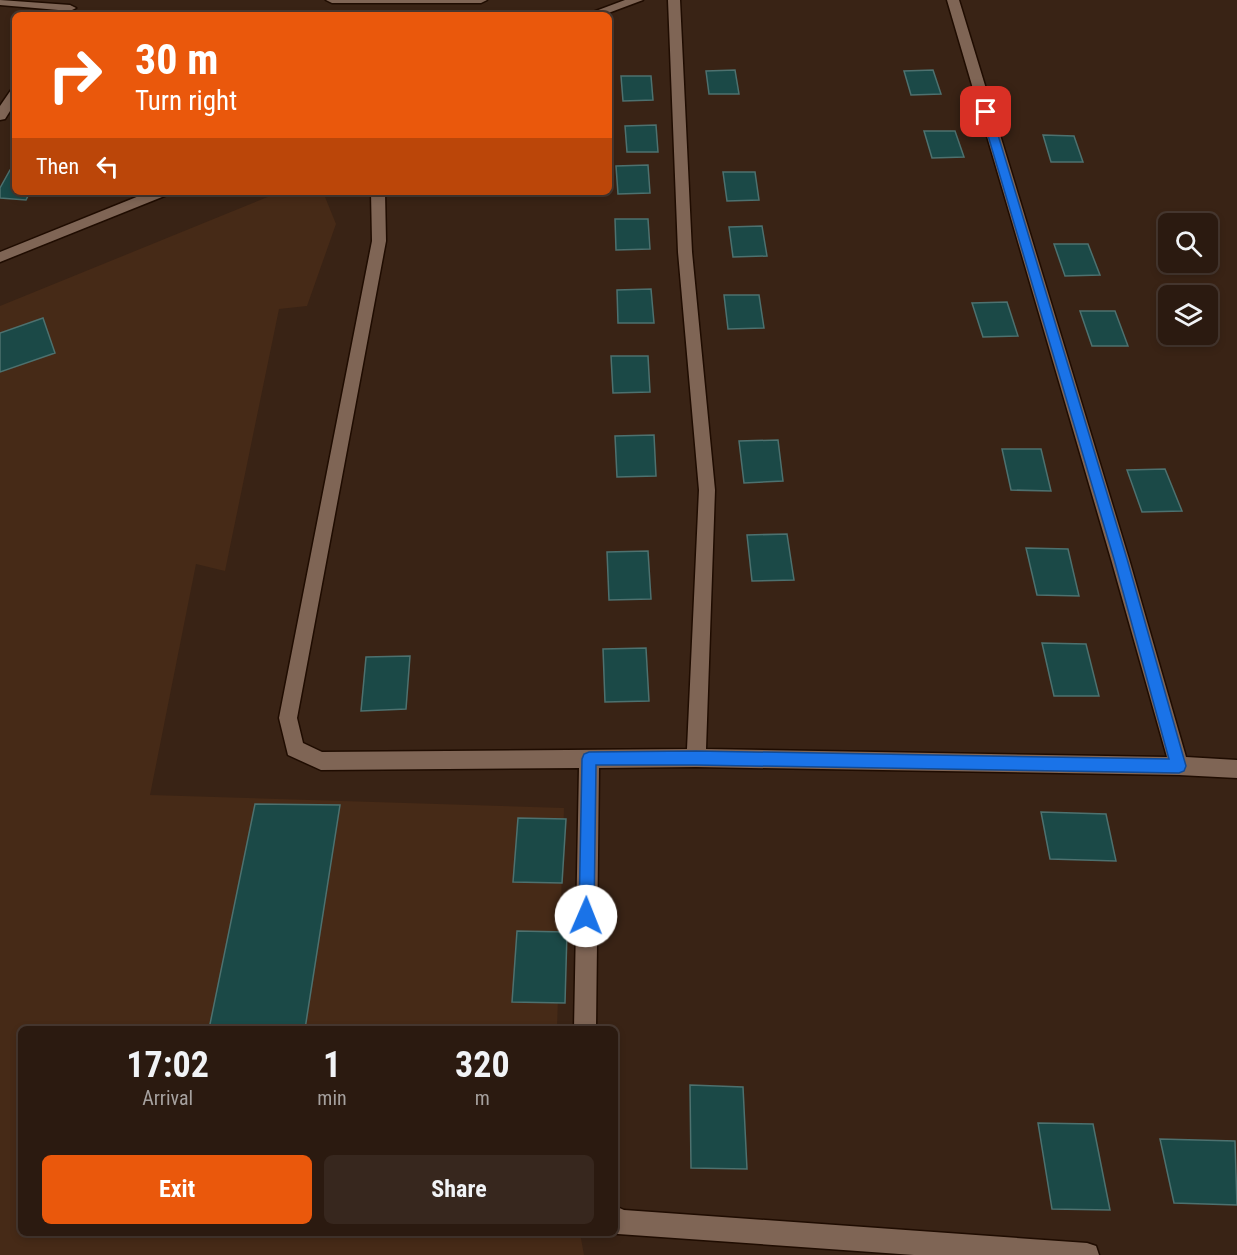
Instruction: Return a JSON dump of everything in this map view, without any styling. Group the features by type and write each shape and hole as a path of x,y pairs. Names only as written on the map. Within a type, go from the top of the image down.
{"street":[{"path":"332,0 481,0"},
{"path":"596,9 637,0"},
{"path":"674,0 685,252 707,490 696,758"},
{"path":"953,0 1120,559 1179,766"},
{"path":"0,2 70,8"},
{"path":"0,116 12,98"},
{"path":"0,257 155,195"},
{"path":"378,195 379,241 288,718 294,749 321,761 696,758 1179,766 1237,769"},
{"path":"585,1026 589,759"},
{"path":"618,1222 1087,1255"}],"shaded area":[{"path":"273,195 324,195 336,224 307,306 279,309 225,571 196,564 150,795 564,808 557,1026 18,1026 18,1236 581,1236 584,1255 0,1255 0,306"}],"building":[{"path":"735,70 739,94 709,94 706,71"},
{"path":"933,70 941,94 911,95 904,71"},
{"path":"621,76 651,76 653,100 623,101"},
{"path":"656,125 658,152 627,152 625,126"},
{"path":"924,131 955,131 964,157 932,158"},
{"path":"1043,135 1074,136 1083,162 1051,162"},
{"path":"648,165 650,193 618,194 616,166"},
{"path":"12,170 12,195 28,195 26,200 0,198 0,188"},
{"path":"723,172 755,172 759,200 727,201"},
{"path":"615,219 648,219 650,249 616,250"},
{"path":"762,226 767,256 733,257 729,227"},
{"path":"1054,244 1088,244 1100,275 1065,276"},
{"path":"651,289 654,323 618,323 617,290"},
{"path":"724,295 759,295 764,328 728,329"},
{"path":"1007,302 1018,336 983,337 972,303"},
{"path":"1080,311 1115,311 1128,346 1092,346"},
{"path":"43,318 55,353 0,372 0,333"},
{"path":"611,356 648,356 650,392 613,393"},
{"path":"654,435 656,476 617,477 615,436"},
{"path":"778,440 783,481 744,483 739,441"},
{"path":"1002,449 1041,449 1051,491 1011,490"},
{"path":"1165,469 1182,511 1142,512 1127,470"},
{"path":"787,534 794,580 752,581 747,535"},
{"path":"1026,548 1068,549 1079,596 1037,595"},
{"path":"648,551 651,599 609,600 607,552"},
{"path":"1042,643 1086,644 1099,696 1054,696"},
{"path":"646,648 649,701 605,702 603,649"},
{"path":"410,656 406,709 361,711 366,657"},
{"path":"255,804 340,805 305,1026 210,1026"},
{"path":"1041,812 1106,814 1116,861 1050,859"},
{"path":"518,818 566,819 562,883 513,882"},
{"path":"517,931 567,932 565,1003 512,1002"},
{"path":"690,1085 743,1087 747,1169 691,1168"},
{"path":"1038,1123 1093,1124 1110,1210 1052,1209"},
{"path":"1160,1139 1235,1141 1237,1205 1174,1203"}],"route":[{"path":"586,916 589,759 696,758 1179,766 1120,559 986,112"}]}
